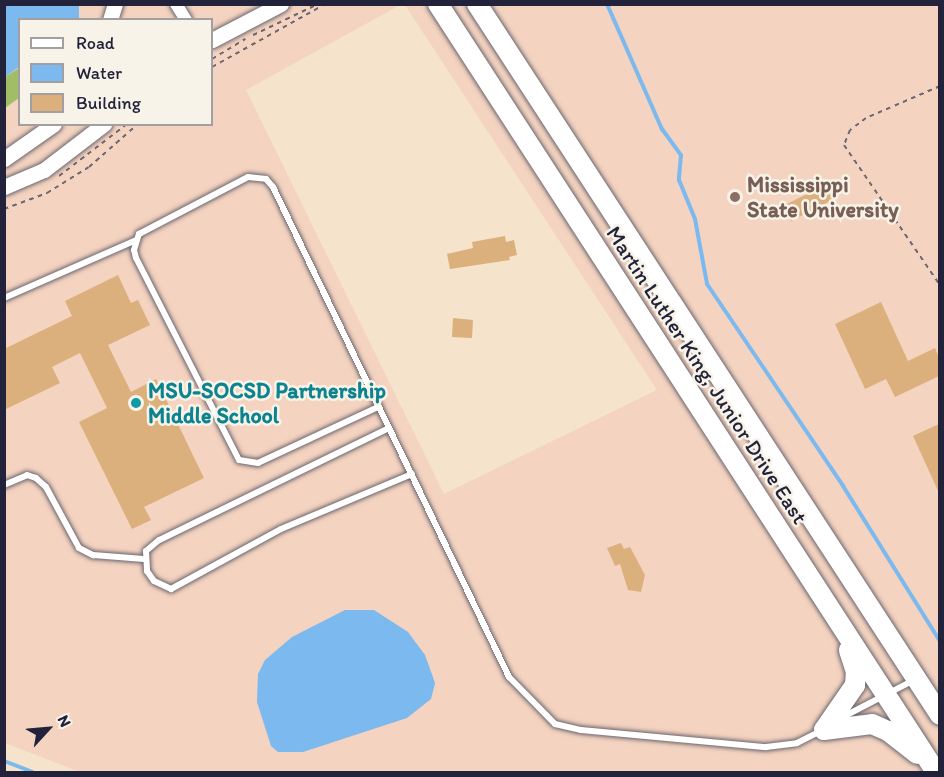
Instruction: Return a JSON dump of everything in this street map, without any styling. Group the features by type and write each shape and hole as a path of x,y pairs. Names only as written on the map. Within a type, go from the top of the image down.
{"main road":[{"name":"Martin Luther King, Junior Drive East","path":"438,4 933,769"},
{"name":"Martin Luther King, Junior Drive East","path":"477,4 939,715"},
{"path":"824,730 855,685 856,672 840,626"},
{"path":"824,730 872,724 888,731 933,769"}],"street":[{"path":"176,4 185,18"},
{"path":"213,39 281,4"},
{"path":"4,159 51,126"},
{"path":"4,187 44,170 101,126"}],"lane":[{"path":"378,407 258,463 239,460 136,258 136,240 139,234 256,176 273,187 308,265 412,474 509,677 555,724 581,730 766,747 797,743 824,730 884,693 915,679"},
{"path":"4,298 136,240"},
{"path":"389,428 159,540 146,551 144,560 154,581 171,589 281,529 412,474"},
{"path":"4,485 27,475 36,478 46,487 79,548 93,555 144,560"}],"path":[{"path":"213,58 318,4"},
{"path":"213,67 325,4"},
{"path":"939,86 866,118 850,130 844,146 939,285"},
{"path":"4,209 47,193 89,167 136,126"}],"shaded area":[{"name":"Mississippi State University","path":"4,5 400,5 246,90 444,494 657,390 405,5 939,5 939,772 80,772 5,743"}],"green space":[{"path":"18,69 18,99 5,108 5,77"}],"water":[{"path":"5,4 79,5 79,18 18,18 18,68 5,77"},
{"path":"345,610 374,610 408,632 425,655 435,683 431,699 407,718 303,752 278,752 271,746 257,702 258,674 265,660 292,637"}],"building":[{"path":"829,183 836,198 791,221 783,206"},
{"path":"505,236 506,242 514,240 517,255 509,257 510,260 450,269 447,254 473,248 472,242"},
{"name":"MSU-SOCSD Partnership Middle School","path":"118,275 131,303 138,300 150,325 108,345 131,392 156,379 204,478 144,507 151,520 132,529 79,422 107,408 80,353 52,367 60,383 4,410 4,349 72,316 65,301"},
{"path":"881,302 908,361 935,348 939,358 939,376 895,397 886,379 865,389 835,324"},
{"path":"453,318 473,320 472,338 452,337"},
{"path":"939,424 939,493 913,436"},
{"path":"621,543 624,549 630,547 645,575 641,592 628,590 620,564 615,566 607,548"}],"waterway":[{"path":"607,4 662,129 681,155 679,180 695,219 707,284 843,486 940,641"},
{"path":"4,761 32,772"}],"place":[{"name":"Mississippi State University","path":"735,197"},
{"name":"MSU-SOCSD Partnership Middle School","path":"136,403"}]}
